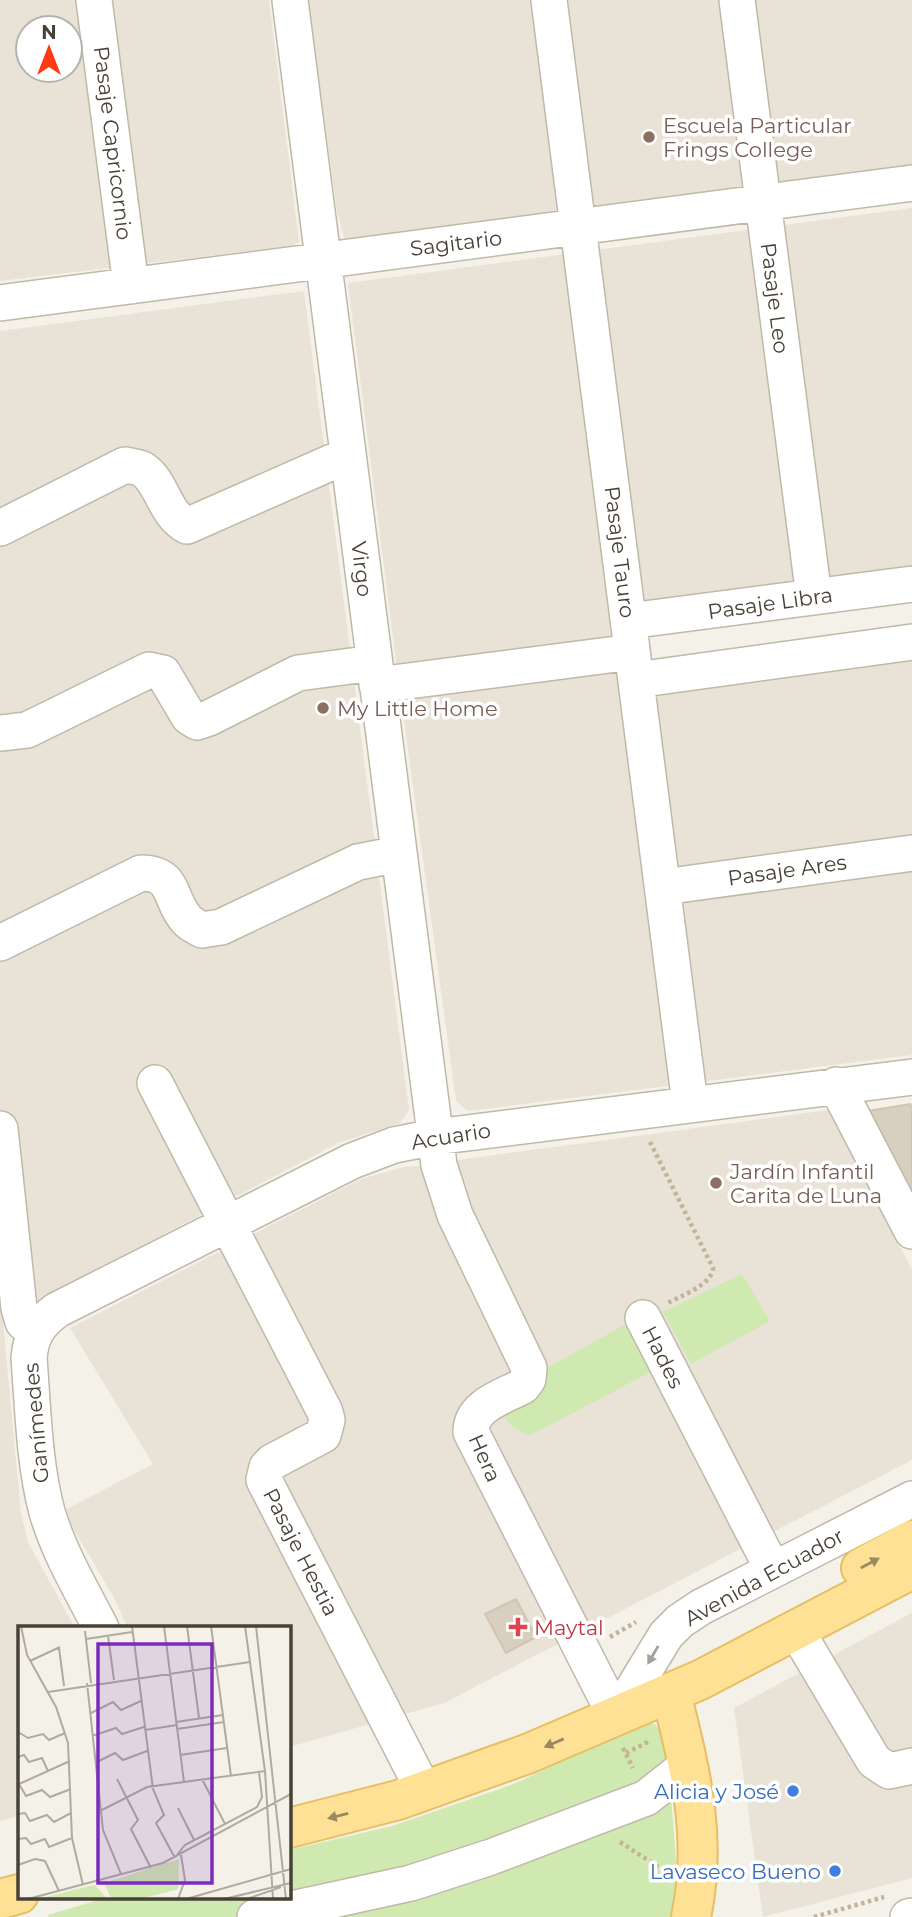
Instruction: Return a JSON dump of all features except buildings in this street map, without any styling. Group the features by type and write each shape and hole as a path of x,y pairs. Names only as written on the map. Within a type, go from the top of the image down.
{"main road":[{"name":"Avenida Ecuador","path":"671,1693 695,1664 719,1644 912,1540"},
{"name":"Avenida Ecuador","path":"290,1828 424,1791 517,1759 700,1680 912,1569"},
{"path":"671,1693 695,1798 698,1830 696,1892 691,1917"},
{"path":"0,1899 18,1894"}],"street":[{"name":"Pasaje Capricornio","path":"94,0 131,286"},
{"name":"Virgo","path":"290,0 435,1137"},
{"name":"Pasaje Tauro","path":"549,0 690,1104"},
{"name":"Pasaje Leo","path":"737,0 814,597"},
{"name":"Sagitario","path":"0,303 912,183"},
{"path":"0,528 125,465 142,469 152,480 175,520 187,526 348,454"},
{"name":"Pasaje Libra","path":"632,651 814,597 912,584"},
{"name":"Pasaje Libra","path":"0,733 27,730 149,670 163,673 189,717 197,722 209,719 298,673 376,674 632,651 912,642"},
{"name":"Pasaje Ares","path":"663,887 912,853"},
{"path":"0,943 141,873 155,873 166,880 187,920 202,930 222,927 358,862 399,854"},
{"name":"Acuario","path":"34,1332 40,1323 57,1310 352,1161 394,1146 435,1137 912,1077"},
{"path":"155,1083 228,1224"},
{"path":"836,1085 912,1231"},
{"name":"Ganímedes","path":"0,1129 19,1308 23,1322 34,1332 29,1358 43,1492 56,1538 100,1626"},
{"name":"Hera","path":"435,1137 439,1165 455,1215 529,1368 528,1379 523,1386 478,1410 471,1423 471,1432 616,1717"},
{"name":"Pasaje Hestia","path":"228,1224 327,1420 323,1435 272,1462 267,1467 264,1480 424,1791"},
{"name":"Hades","path":"643,1318 773,1570"},
{"name":"Avenida Ecuador","path":"616,1717 659,1645 680,1622 701,1607 912,1499"},
{"path":"796,1630 874,1761 889,1771 912,1766"},
{"path":"255,1917 411,1883 491,1857 646,1798 688,1765"},
{"path":"0,1910 13,1917"}],"path":[{"name":"Hades","path":"643,1318 708,1280 713,1273 712,1262 646,1135"},
{"path":"587,1820 669,1874"},
{"path":"814,1917 903,1910"}],"shaded area":[{"path":"0,0 269,0 299,242 291,246 0,281"},
{"path":"308,0 912,0 912,165 345,240 337,211"},
{"path":"912,208 912,570 615,613 625,691 912,658 912,1055 468,1111 456,1101 348,283"},
{"path":"304,291 409,1110 400,1123 338,1143 31,1304 2,1311 21,1513 28,1542 74,1626 18,1626 18,1816 0,1821 0,331"},
{"path":"828,1110 912,1269 912,1460 444,1703 290,1747 290,1626 127,1626 113,1596 63,1511 153,1464 70,1328 361,1179 404,1167 439,1165 465,1159"},
{"path":"912,1613 912,1878 763,1917 734,1708"}],"green space":[{"path":"742,1274 770,1321 691,1364 663,1312"},
{"path":"635,1319 660,1367 531,1435 511,1425 505,1417 503,1405 518,1384"},
{"path":"641,1723 655,1724 667,1741 677,1875 674,1917 48,1915 102,1899 290,1899 290,1850 392,1826 514,1784"}],"place":[{"name":"Escuela Particular Frings College","path":"649,137"},
{"name":"My Little Home","path":"323,708"},
{"name":"Jardín Infantil Carita de Luna","path":"716,1183"},
{"name":"Maytal","path":"518,1627"},
{"name":"Alicia y José","path":"793,1791"},
{"name":"Lavaseco Bueno","path":"835,1871"}]}
